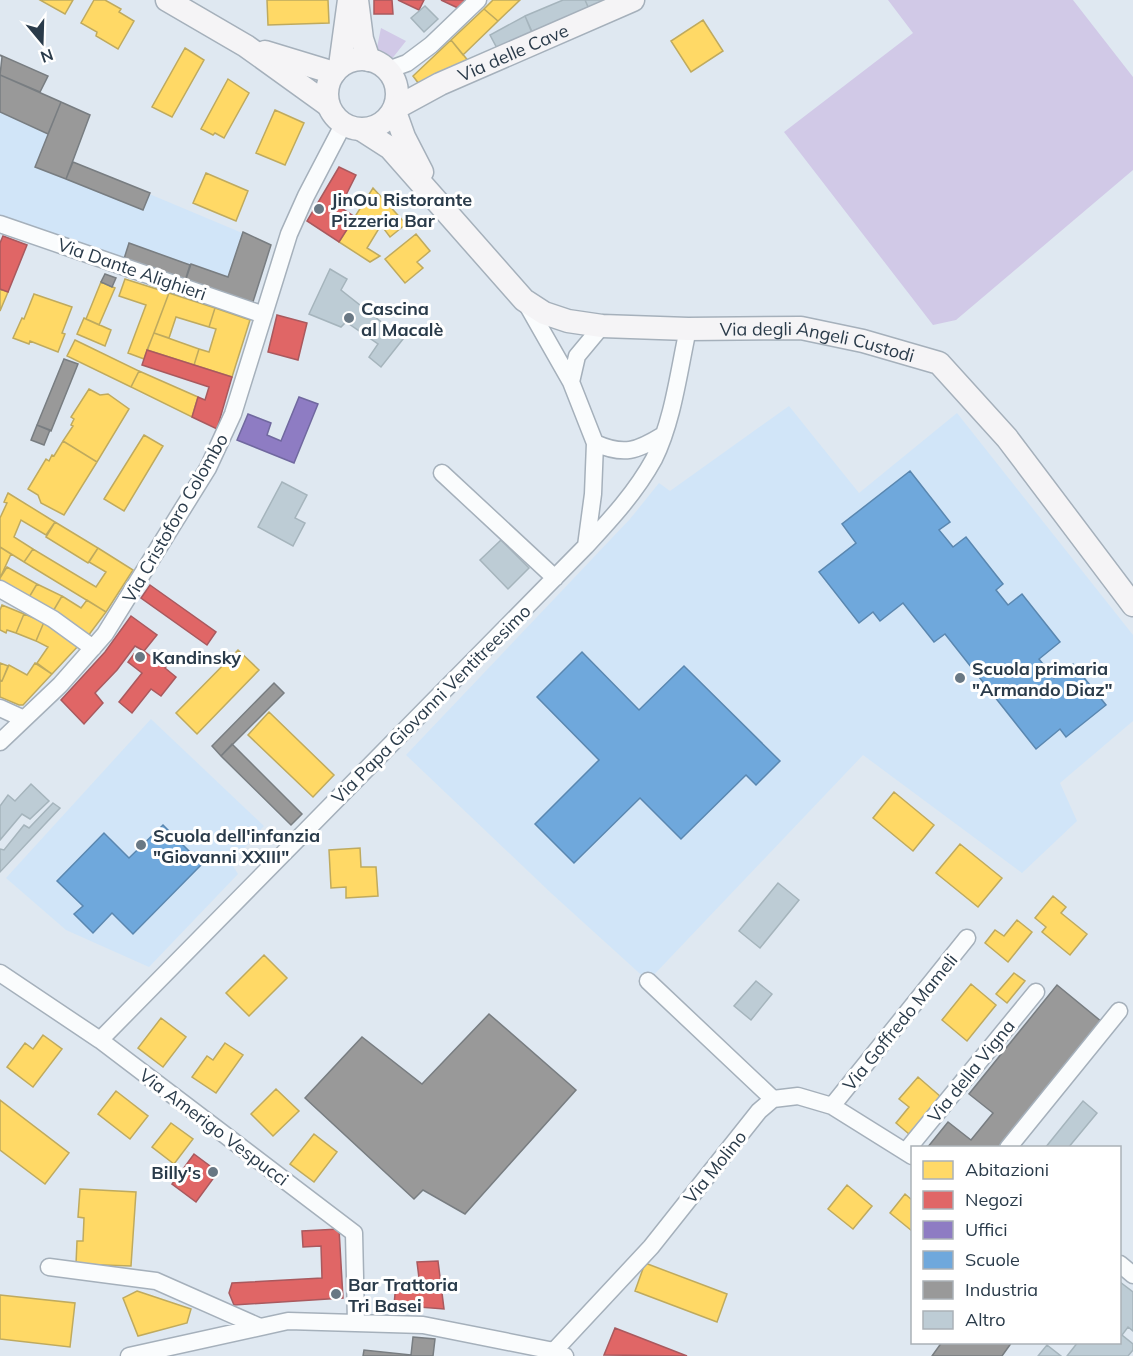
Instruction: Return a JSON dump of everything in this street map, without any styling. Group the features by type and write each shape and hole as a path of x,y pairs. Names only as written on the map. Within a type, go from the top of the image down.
{"street":[{"path":"167,0 246,46 328,105"},
{"path":"349,0 337,69 328,83 326,94 332,113 353,127 372,128 381,124 394,109 397,88 362,39 357,0"},
{"path":"246,46 337,69 349,61 379,65 407,63 478,0"},
{"name":"Via delle Cave","path":"394,109 440,84 633,0"},
{"name":"Via degli Angeli Custodi","path":"394,109 404,137 435,197"},
{"name":"Via degli Angeli Custodi","path":"353,127 390,148 524,300 544,313 568,321 602,326 688,329 801,328 863,341 939,363 1007,438 1133,605"},
{"name":"Via Cristoforo Colombo","path":"0,742 93,648 128,599 220,444 233,414 293,225 353,127"},
{"name":"Via Dante Alighieri","path":"0,224 264,315"},
{"path":"524,300 571,382 595,443 593,494 586,546"},
{"path":"571,382 577,356 602,326"},
{"name":"Via Papa Giovanni Ventitreesimo","path":"100,1040 626,503 654,458 663,435 688,329"},
{"path":"595,443 612,450 632,450 663,435"},
{"path":"442,473 555,578"},
{"path":"0,589 53,619 93,648"},
{"path":"0,708 24,719"},
{"name":"Via Goffredo Mameli","path":"832,1106 967,938"},
{"name":"Via Amerigo Vespucci","path":"0,973 100,1040 354,1233 356,1322"},
{"path":"648,981 773,1099 798,1096 832,1106 909,1154"},
{"name":"Via della Vigna","path":"915,1146 1036,992"},
{"path":"1010,1146 1119,1011"},
{"name":"Via Molino","path":"559,1354 651,1247 759,1111 773,1099"},
{"path":"1121,1266 1133,1275"},
{"path":"49,1267 156,1281 260,1327"},
{"path":"129,1356 288,1321 423,1325 559,1354"}],"shaded area":[{"path":"888,0 1073,0 1133,77 1133,170 956,320 933,325 784,132 913,33"},
{"path":"381,28 406,41 391,60 376,52"},
{"path":"0,75 90,115 73,162 271,245 252,305 0,219"},
{"path":"789,406 859,493 957,413 1133,635 1133,721 1060,783 1077,821 1022,873 863,755 648,981 551,893 406,755 630,519 659,483 670,491"},
{"name":"Scuola dell'infanzia \"Giovanni XXIII\"","path":"151,719 264,826 231,863 238,874 149,967 66,930 6,878"}],"building: Abitazioni":[{"path":"40,0 73,0 65,14"},
{"path":"94,0 105,0 121,9 119,12 134,21 118,49 96,36 97,32 81,23"},
{"path":"267,0 328,0 329,23 268,25"},
{"path":"493,0 520,0 498,21 484,9"},
{"path":"484,9 498,21 463,55 451,40"},
{"path":"703,20 723,51 691,72 671,41"},
{"path":"451,40 470,63 419,84 413,76"},
{"path":"185,48 204,60 172,117 152,107"},
{"path":"228,79 249,93 224,138 201,129"},
{"path":"275,110 304,123 285,165 256,153"},
{"path":"206,173 248,191 236,221 193,203"},
{"path":"373,188 406,224 390,237 381,225 367,248 380,256 370,262 339,242"},
{"path":"416,234 430,251 417,262 423,268 405,283 385,259"},
{"path":"125,279 169,293 144,359 128,353 146,305 119,296"},
{"path":"101,282 115,288 99,325 86,319"},
{"path":"0,289 8,292 0,311"},
{"path":"169,293 215,308 209,327 176,317 169,338 154,333"},
{"path":"34,294 72,307 62,333 65,334 58,352 30,341 29,344 13,338"},
{"path":"215,308 250,320 232,377 194,365 199,349 209,352 216,329 209,327"},
{"path":"84,318 111,330 105,346 77,334"},
{"path":"154,333 199,349 194,365 147,350"},
{"path":"75,340 139,371 131,387 67,356"},
{"path":"139,371 198,397 192,417 131,387"},
{"path":"89,389 100,395 108,394 129,409 97,462 63,441 73,426 71,425 74,419 71,417"},
{"path":"144,435 163,446 124,511 104,499"},
{"path":"63,441 97,462 64,515 41,503 38,495 28,489 46,459 49,461 52,455 54,456"},
{"path":"8,493 55,522 46,535 21,520 14,537 33,549 24,562 0,547 0,518 7,503 4,502"},
{"path":"55,522 98,548 88,563 46,537"},
{"path":"0,547 11,554 0,578"},
{"path":"98,548 133,570 106,612 24,562 33,549 96,587 106,572 89,562"},
{"path":"7,567 37,584 28,599 0,583 0,578"},
{"path":"37,584 62,596 52,613 28,599"},
{"path":"62,596 81,608 87,600 106,612 88,636 52,613"},
{"path":"2,605 24,614 16,633 7,630 6,633 0,630"},
{"path":"24,614 44,622 36,641 16,633"},
{"path":"44,622 80,644 52,674 37,663 48,647 36,641"},
{"path":"238,650 259,670 197,734 176,713"},
{"path":"0,663 8,666 2,681 0,680"},
{"path":"35,663 52,674 23,705 0,697 0,680 2,681 9,665 27,675"},
{"path":"269,712 334,775 313,797 248,735"},
{"path":"894,792 934,825 913,851 873,818"},
{"path":"960,844 1002,878 978,907 936,873"},
{"path":"360,848 361,867 376,867 378,896 346,898 346,887 331,888 329,850"},
{"path":"1053,896 1066,907 1061,913 1087,934 1070,955 1042,932 1046,927 1035,918"},
{"path":"1017,920 1032,932 1008,962 985,943 995,930 1004,936"},
{"path":"264,955 287,978 249,1016 226,993"},
{"path":"1014,973 1025,981 1007,1003 996,994"},
{"path":"971,984 996,1005 967,1041 942,1020"},
{"path":"161,1018 186,1037 163,1067 138,1048"},
{"path":"43,1035 62,1049 33,1087 7,1067 25,1043 33,1049"},
{"path":"225,1043 243,1055 216,1093 192,1077 207,1056 213,1060"},
{"path":"918,1077 941,1097 909,1134 896,1123 909,1107 899,1099"},
{"path":"276,1089 299,1111 273,1136 251,1114"},
{"path":"116,1091 148,1116 130,1139 98,1114"},
{"path":"0,1100 69,1153 45,1184 0,1150"},
{"path":"171,1123 193,1139 174,1164 152,1147"},
{"path":"314,1134 337,1152 314,1182 290,1164"},
{"path":"847,1185 872,1206 853,1229 828,1209"},
{"path":"80,1189 136,1192 131,1266 76,1264 77,1241 83,1241 84,1218 78,1217"},
{"path":"905,1194 911,1199 911,1230 890,1213"},
{"path":"645,1263 727,1294 717,1322 635,1291"},
{"path":"137,1291 191,1309 187,1323 138,1336 123,1298"},
{"path":"0,1295 75,1303 70,1347 0,1339"}],"building: Negozi":[{"path":"374,0 392,0 393,14 374,14"},
{"path":"398,0 424,0 419,10"},
{"path":"441,0 466,0 458,8"},
{"path":"339,167 356,175 340,207 355,217 339,242 307,221"},
{"path":"3,236 27,245 8,292 0,289 0,243"},
{"path":"277,315 307,323 298,360 268,352"},
{"path":"147,350 232,377 217,429 192,417 198,397 205,400 209,387 142,365"},
{"path":"150,585 216,632 207,645 141,598"},
{"path":"131,616 157,635 144,651 135,646 117,670 95,693 103,703 84,724 61,700 105,652"},
{"path":"144,651 157,661 163,653 172,660 165,668 176,677 161,696 151,689 132,713 119,702 142,673 128,662 134,654 138,658"},
{"path":"194,1154 218,1172 196,1202 172,1184"},
{"path":"339,1229 343,1298 234,1305 229,1293 232,1283 322,1278 321,1246 303,1247 302,1231"},
{"path":"438,1261 444,1309 394,1305 396,1283 420,1286 417,1262"},
{"path":"615,1328 687,1356 604,1355"}],"building: Uffici":[{"path":"299,397 318,404 294,463 237,440 248,414 271,423 267,435 281,441"}],"building: Scuole":[{"path":"910,471 950,522 939,530 953,547 966,537 1003,584 996,590 1008,605 1022,594 1060,642 1039,659 1054,678 1073,664 1106,705 1066,737 1060,729 1036,749 945,634 934,642 903,603 880,621 873,612 859,623 819,572 856,543 842,524"},
{"path":"582,652 639,710 684,666 780,761 756,785 746,775 681,839 640,798 574,863 535,824 599,760 537,697"},
{"path":"163,825 202,864 133,934 112,913 93,933 74,914 83,906 57,881 104,833 129,858"}],"building: Industria":[{"path":"0,55 48,76 40,92 0,75 2,57"},
{"path":"0,75 61,102 48,134 0,112"},
{"path":"61,102 90,115 66,179 35,167"},
{"path":"73,162 150,193 143,210 66,179"},
{"path":"243,232 271,245 252,305 185,282 191,264 228,277"},
{"path":"129,243 190,265 184,284 123,262"},
{"path":"105,274 116,278 112,287 101,282"},
{"path":"64,359 78,364 51,431 37,425"},
{"path":"37,425 50,430 44,445 31,440"},
{"path":"274,683 284,693 221,756 212,746"},
{"path":"232,744 302,814 291,825 221,756"},
{"path":"1057,985 1102,1022 1002,1146 929,1146 948,1122 971,1140 993,1113 969,1094"},
{"path":"489,1014 576,1090 465,1214 423,1190 414,1199 305,1098 362,1037 422,1084"},
{"path":"413,1337 435,1339 433,1356 363,1356 364,1350 411,1355"},
{"path":"941,1344 1011,1344 1002,1356 932,1356"}],"building: Altro":[{"path":"563,0 585,0 589,9 532,33 525,16"},
{"path":"585,0 609,0 589,9"},
{"path":"425,6 438,19 424,32 411,18"},
{"path":"525,16 533,34 498,50 490,35"},
{"name":"Cascina al Macalè","path":"330,269 347,279 341,290 403,339 381,367 369,357 378,344 346,322 341,327 309,314"},
{"path":"282,482 307,495 295,518 305,523 293,546 258,527"},
{"path":"501,540 529,568 508,589 480,560"},
{"path":"31,784 49,801 30,819 22,814 0,840 0,806 8,795 15,801"},
{"path":"53,803 60,808 0,872 0,849 4,850 24,825 29,828"},
{"path":"778,883 799,900 760,948 739,931"},
{"path":"756,981 772,994 751,1020 734,1006"},
{"path":"1083,1101 1097,1113 1070,1146 1047,1146"},
{"path":"1121,1283 1133,1292 1133,1331 1128,1327 1122,1335 1133,1344 1133,1350 1128,1356 1067,1356 1076,1344 1121,1344"},
{"path":"1047,1345 1061,1356 1038,1356"}],"place":[{"name":"JinOu Ristorante Pizzeria Bar","path":"319,209"},
{"name":"Cascina al Macalè","path":"349,318"},
{"name":"Kandinsky","path":"140,657"},
{"name":"Scuola primaria \"Armando Diaz\"","path":"960,678"},
{"name":"Scuola dell'infanzia \"Giovanni XXIII\"","path":"141,845"},
{"name":"Billy's","path":"213,1172"},
{"name":"Bar Trattoria Tri Basei","path":"336,1294"}]}
